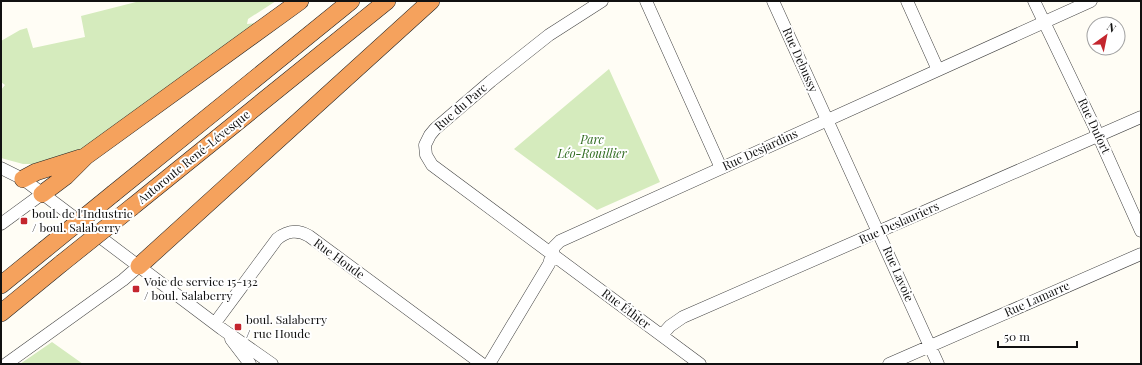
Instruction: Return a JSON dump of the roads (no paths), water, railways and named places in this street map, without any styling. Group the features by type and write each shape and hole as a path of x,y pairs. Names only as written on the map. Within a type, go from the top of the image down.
{"highway":[{"path":"42,194 66,176 86,156 300,1"},
{"name":"Autoroute René-Lévesque","path":"1,285 351,1"},
{"name":"Autoroute René-Lévesque","path":"1,313 387,1"},
{"path":"139,266 431,1"},
{"path":"23,178 36,172 86,156"}],"street":[{"name":"Rue du Parc","path":"551,254 432,165 426,155 425,145 430,135 435,130 491,81 558,28 602,1"},
{"path":"646,1 721,168"},
{"name":"Rue Debussy","path":"773,1 827,120"},
{"path":"907,1 938,70"},
{"name":"Rue Dufort","path":"1034,1 1141,231"},
{"name":"Rue Desjardins","path":"489,364 549,264 554,247 560,241 1091,1"},
{"name":"Rue Deslauriers","path":"662,335 670,326 683,317 1141,116"},
{"name":"Rue Lavoie","path":"827,120 938,364"},
{"path":"1,168 23,178 42,194 272,364"},
{"path":"1,224 42,194"},
{"name":"Rue Houde","path":"219,326 277,239 286,233 298,231 308,236 482,364"},
{"name":"Rue Éthier","path":"551,254 700,364"},
{"name":"Rue Lamarre","path":"889,364 1141,254"},
{"path":"6,364 123,280 139,266"},
{"path":"219,326 250,364"}],"place":[{"name":"boul. de l'Industrie / boul. Salaberry","path":"24,221"},
{"name":"Voie de service 15-132 / boul. Salaberry","path":"136,289"},
{"name":"boul. Salaberry / rue Houde","path":"238,327"}],"park label":[{"name":"Parc Léo-Rouillier","path":"592,147"}]}
